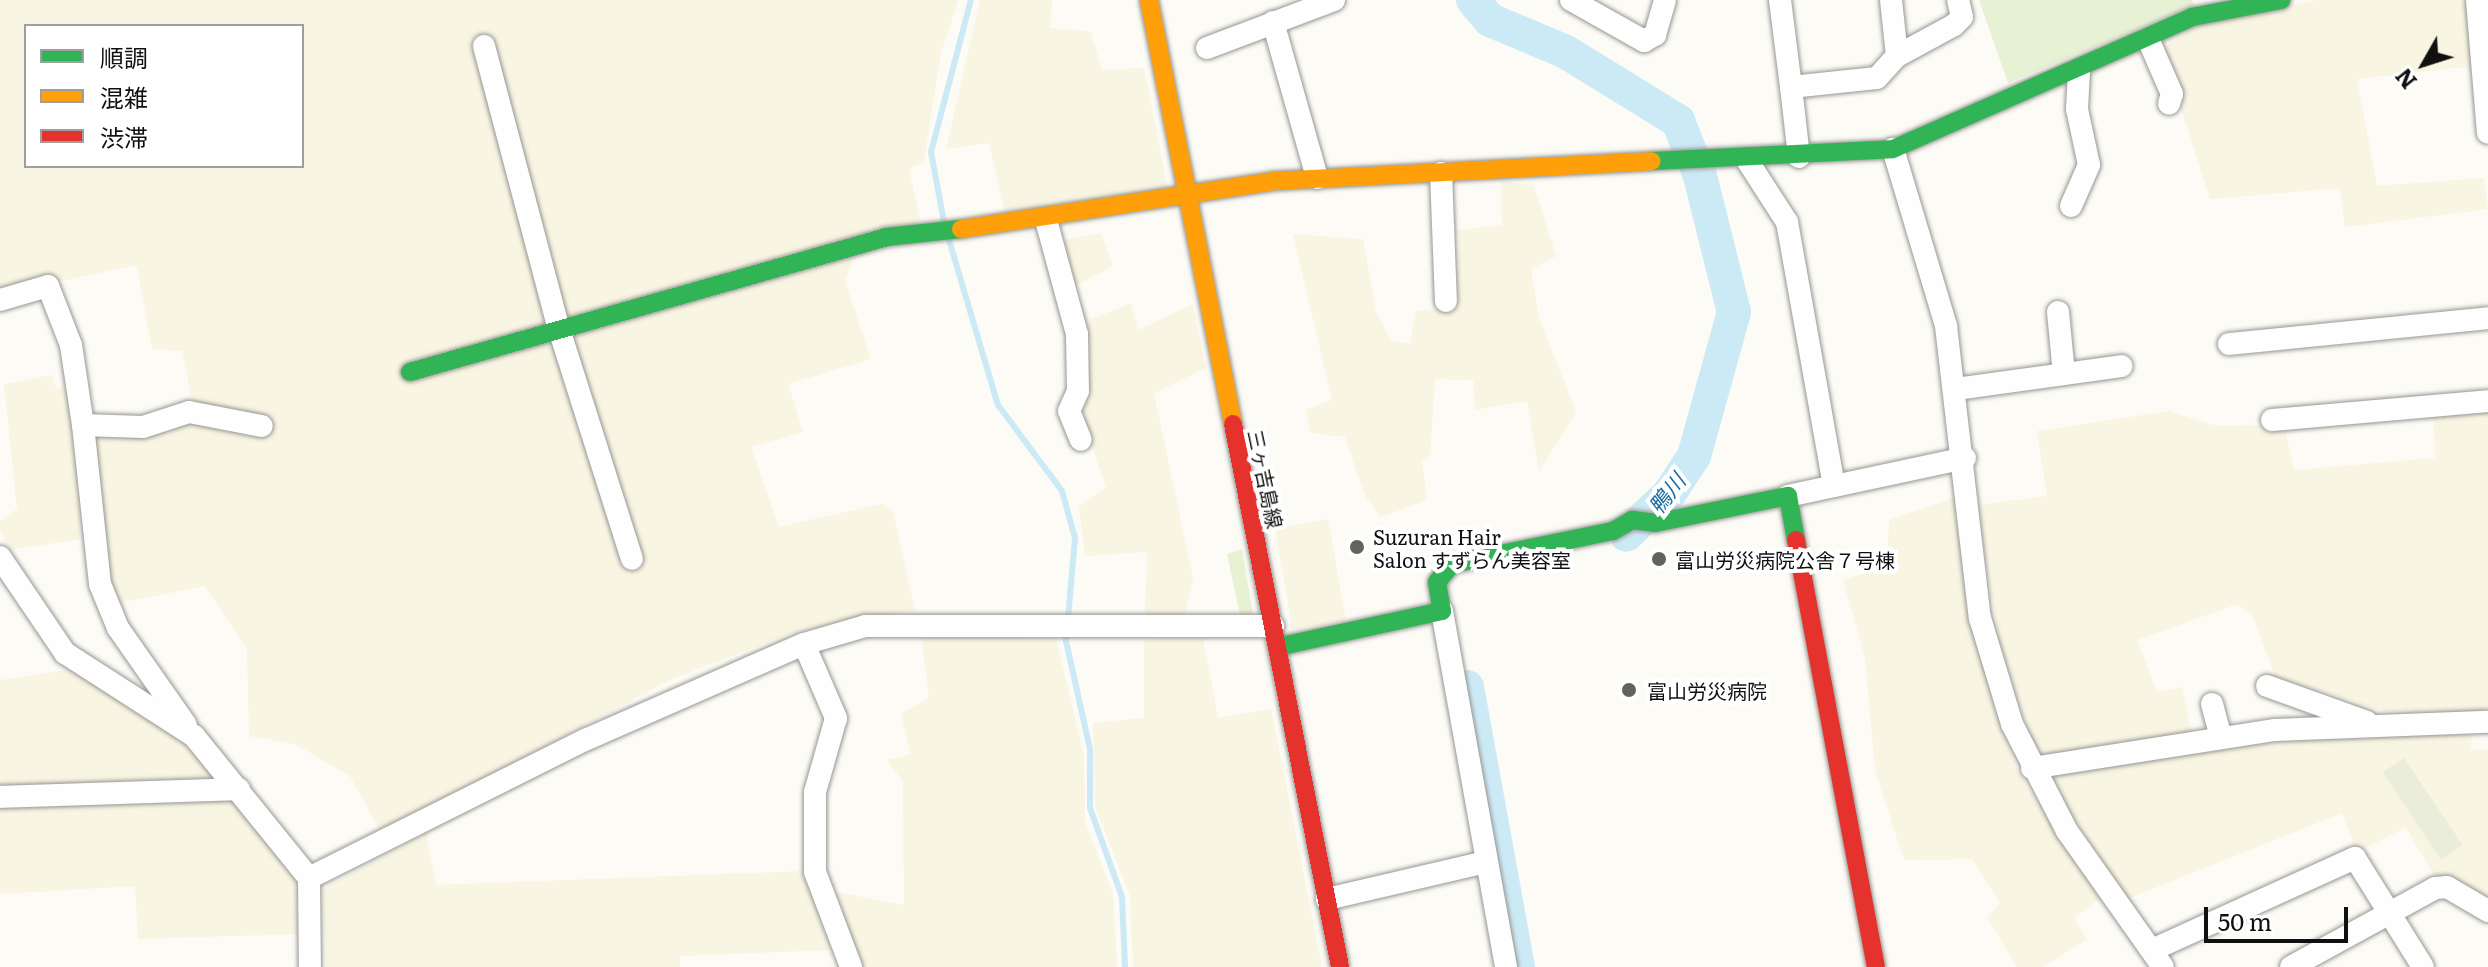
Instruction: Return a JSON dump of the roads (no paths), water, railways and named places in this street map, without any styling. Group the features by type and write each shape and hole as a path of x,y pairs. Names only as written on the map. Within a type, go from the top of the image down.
{"street":[{"name":"三ヶ吉島線","path":"1149,0 1340,967"},
{"path":"1207,48 1334,0"},
{"path":"1571,0 1644,41 1655,35 1665,0"},
{"path":"1780,0 1799,157"},
{"path":"1891,0 1897,56"},
{"path":"1791,87 1877,78 1897,56 1954,25 1962,17 1958,0"},
{"path":"410,372 886,237 1046,220 1317,178 1747,160 1893,149 2079,71 2192,17 2281,0"},
{"path":"2477,0 2488,133"},
{"path":"1273,22 1317,178"},
{"path":"2148,39 2172,94 2169,104"},
{"path":"484,46 559,329 632,559"},
{"path":"2071,206 2089,165 2077,109 2079,71"},
{"path":"1893,149 1930,258 1956,389 1980,618 2032,768 2067,831 2158,958 2355,858 2423,967"},
{"path":"1747,160 1787,222 1834,486"},
{"path":"1441,173 1446,301"},
{"path":"1046,220 1077,334 1078,391 1069,411 1081,440"},
{"path":"0,300 48,286 71,345 100,584 118,628 194,736 309,878 310,967"},
{"path":"2058,312 2064,374"},
{"path":"2229,344 2488,318"},
{"path":"1956,389 2121,366"},
{"path":"2272,420 2488,401"},
{"path":"83,425 143,427 189,412 262,426"},
{"path":"1506,967 1437,582 1452,564 1613,531 1632,520 1655,523 1965,458"},
{"path":"1788,496 1876,967"},
{"path":"0,557 65,653 194,736"},
{"path":"309,878 585,740 804,644 865,626 931,623 1275,636 1442,611"},
{"path":"804,644 836,718 815,792 815,872 851,967"},
{"path":"2267,686 2370,723"},
{"path":"2212,704 2221,737"},
{"path":"2032,768 2221,737 2370,723 2488,722"},
{"path":"0,797 239,789"},
{"path":"1327,899 1486,862"},
{"path":"2291,967 2389,912 2447,887 2488,911"}],"waterway":[{"path":"944,222 931,152 971,0"},
{"name":"鴨川","path":"1473,0 1490,20 1566,52 1678,121 1700,176 1734,312 1694,456 1669,494 1626,535"},
{"path":"949,240 998,405 1062,491 1075,538 1066,641 1090,749 1090,808 1122,897 1125,967"},
{"name":"鴨川","path":"1467,687 1518,967"}],"place":[{"name":"Suzuran Hair Salon すずらん美容室","path":"1357,547"},
{"name":"富山労災病院公舎７号棟","path":"1659,559"},
{"name":"富山労災病院","path":"1629,690"}]}
